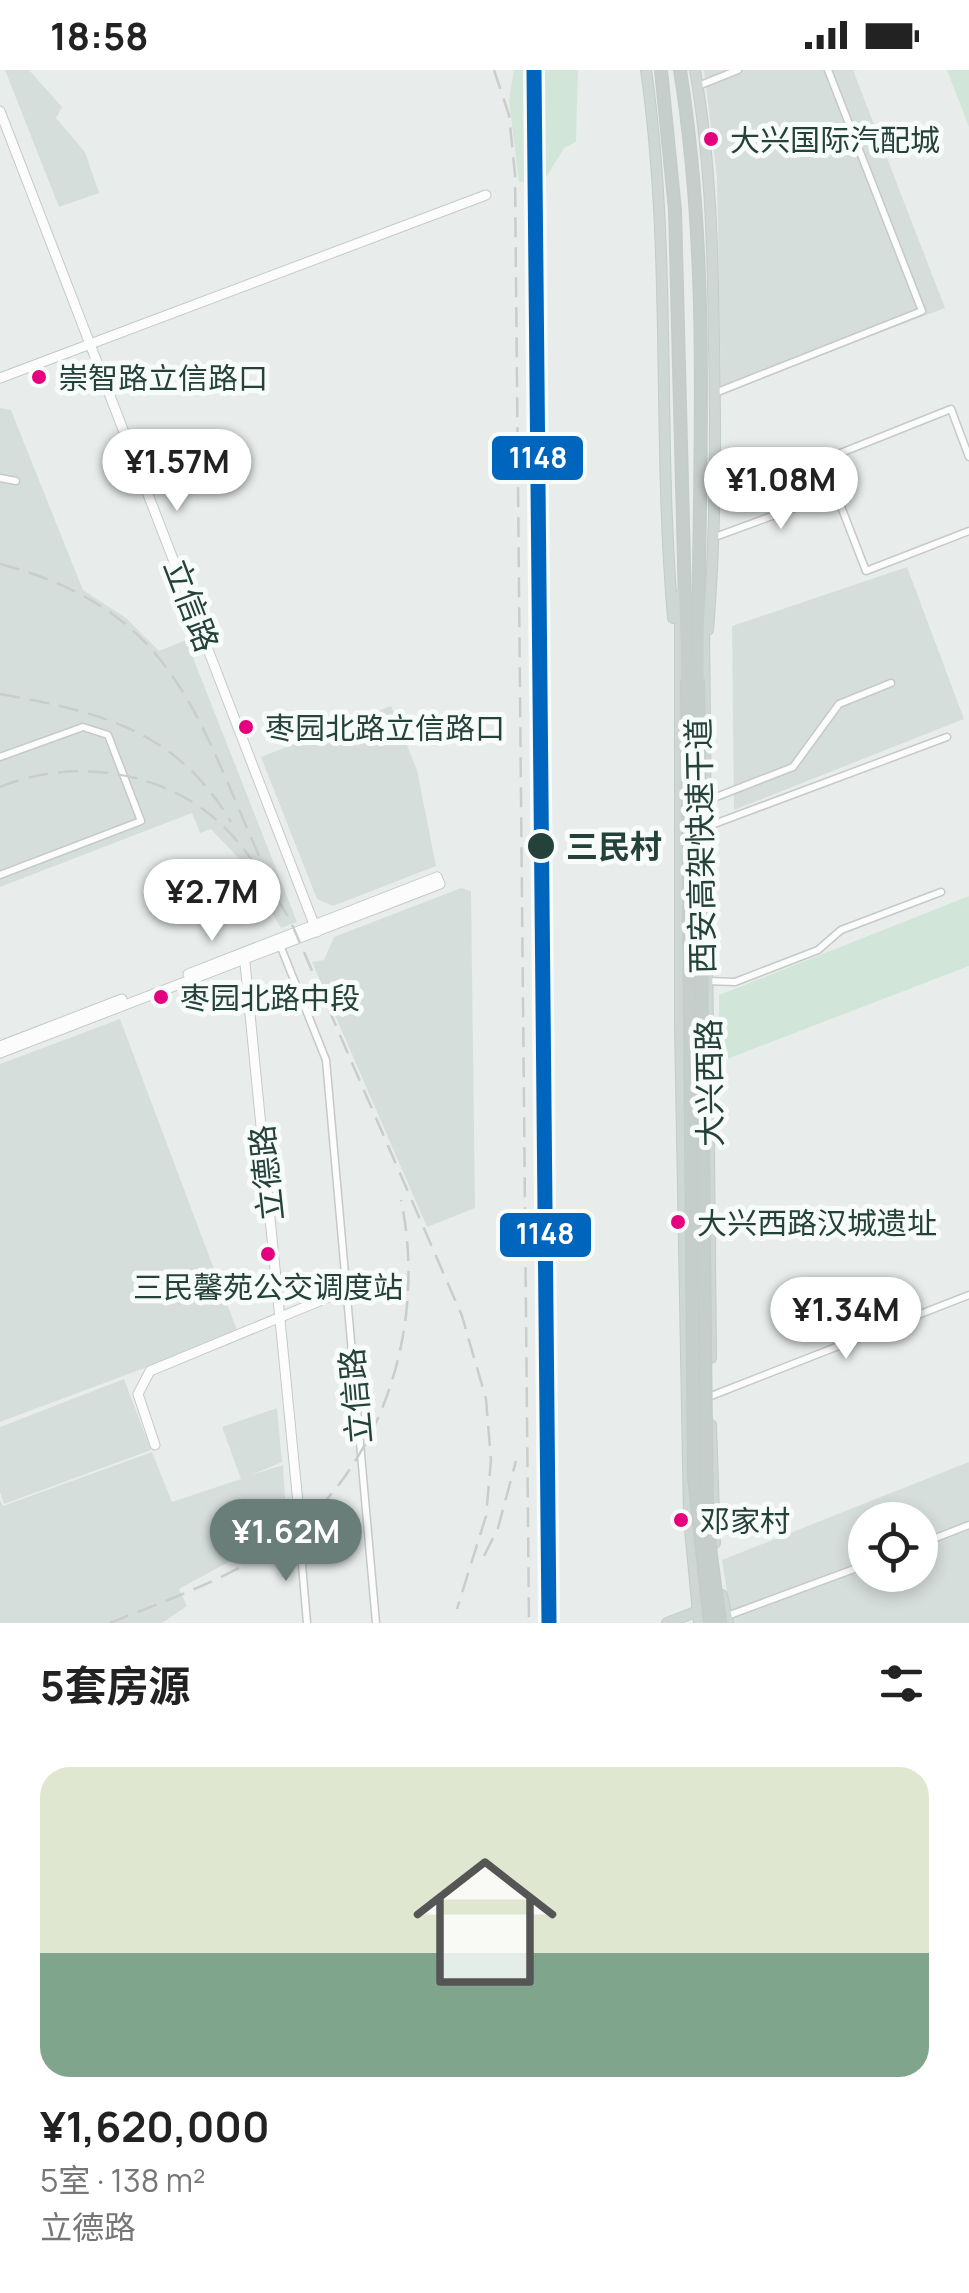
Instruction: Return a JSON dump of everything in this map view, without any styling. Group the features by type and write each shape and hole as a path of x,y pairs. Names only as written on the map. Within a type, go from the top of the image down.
{"highway":[{"name":"西安高架快速干道","path":"661,70 675,210 683,544 692,680"},
{"name":"西安高架快速干道","path":"680,70 694,168 700,359 692,680 694,1477 720,1622"}],"main road":[{"path":"646,70 663,240 665,504 677,658"},
{"path":"695,70 710,197 715,393 715,538 705,661"},
{"name":"大兴西路","path":"698,543 705,661 713,1532 722,1602 720,1622"},
{"name":"大兴西路","path":"683,544 677,658 688,1519 698,1617"},
{"path":"667,1623 698,1617 722,1602"}],"street":[{"path":"698,86 738,70"},
{"path":"715,393 922,311 828,70"},
{"name":"立信路","path":"0,111 315,928"},
{"path":"0,378 486,195"},
{"path":"969,456 952,410 823,460 866,571 969,531"},
{"path":"0,478 16,481"},
{"path":"715,538 834,493"},
{"path":"706,801 792,767 838,704 891,684"},
{"path":"0,758 83,727 108,735 142,820 0,876"},
{"path":"706,828 947,737"},
{"path":"0,1050 437,878 440,884 315,928"},
{"path":"708,981 735,982 752,976 818,950 841,930 940,892"},
{"name":"立信路","path":"279,943 326,1060 376,1623"},
{"name":"立德路","path":"244,956 298,1513"},
{"path":"156,1445 138,1394 150,1371 346,1290"},
{"path":"711,1396 969,1295"},
{"path":"938,1537 969,1525"},
{"path":"300,1541 307,1623"},
{"path":"720,1622 848,1572"}],"shaded area":[{"path":"5,70 29,70 62,107 56,118 85,152 99,193 59,207"},
{"path":"704,70 853,70 945,308 721,393 717,178"},
{"path":"0,408 11,410 83,590 126,618 159,651 186,640 297,922 281,928 243,863 211,829 200,833 192,813 0,887"},
{"path":"907,567 964,719 734,810 732,626"},
{"path":"391,706 417,770 436,866 333,906 317,899 261,757"},
{"path":"461,888 471,891 475,1208 427,1227 312,962 324,960 334,937"},
{"path":"120,1019 238,1333 0,1422 0,1064"},
{"name":"三民馨苑公交调度站","path":"124,1379 151,1450 4,1504 0,1492 0,1427"},
{"path":"277,1408 282,1462 251,1475 283,1465 287,1530 179,1589 187,1606 162,1623 0,1623 0,1500 3,1506 152,1452 172,1502 241,1479 222,1427"},
{"path":"969,1462 969,1623 732,1623 722,1560 848,1510 848,1592 938,1592 938,1502 868,1502"}],"green space":[{"path":"514,70 578,70 576,142 564,148 545,179 519,182 509,100"},
{"path":"947,70 969,70 969,127"},
{"path":"969,896 969,966 719,1062 719,995"}],"railway":[{"path":"494,70 509,115 515,174 529,1623"},
{"path":"0,564 58,584 104,608 141,638 195,712 260,858"},
{"path":"0,694 102,718 160,745 186,765 231,822"},
{"path":"0,787 28,778 87,771 117,774 174,792 200,807 233,836 290,920 462,1316 486,1399 491,1460 486,1516 457,1609"},
{"path":"110,1623 199,1587 263,1554 318,1509 348,1472 372,1431 390,1387 402,1341 408,1247 401,1200"},
{"path":"484,1556 498,1528 516,1461"}],"transit line":[{"name":"1148","path":"534,70 549,1623"}],"place":[{"name":"大兴国际汽配城","path":"711,139"},
{"name":"崇智路立信路口","path":"39,377"},
{"name":"枣园北路立信路口","path":"246,727"},
{"name":"三民村","path":"541,846"},
{"name":"枣园北路中段","path":"161,997"},
{"name":"大兴西路汉城遗址","path":"678,1222"},
{"name":"三民馨苑公交调度站","path":"268,1254"},
{"name":"邓家村","path":"681,1520"}]}
